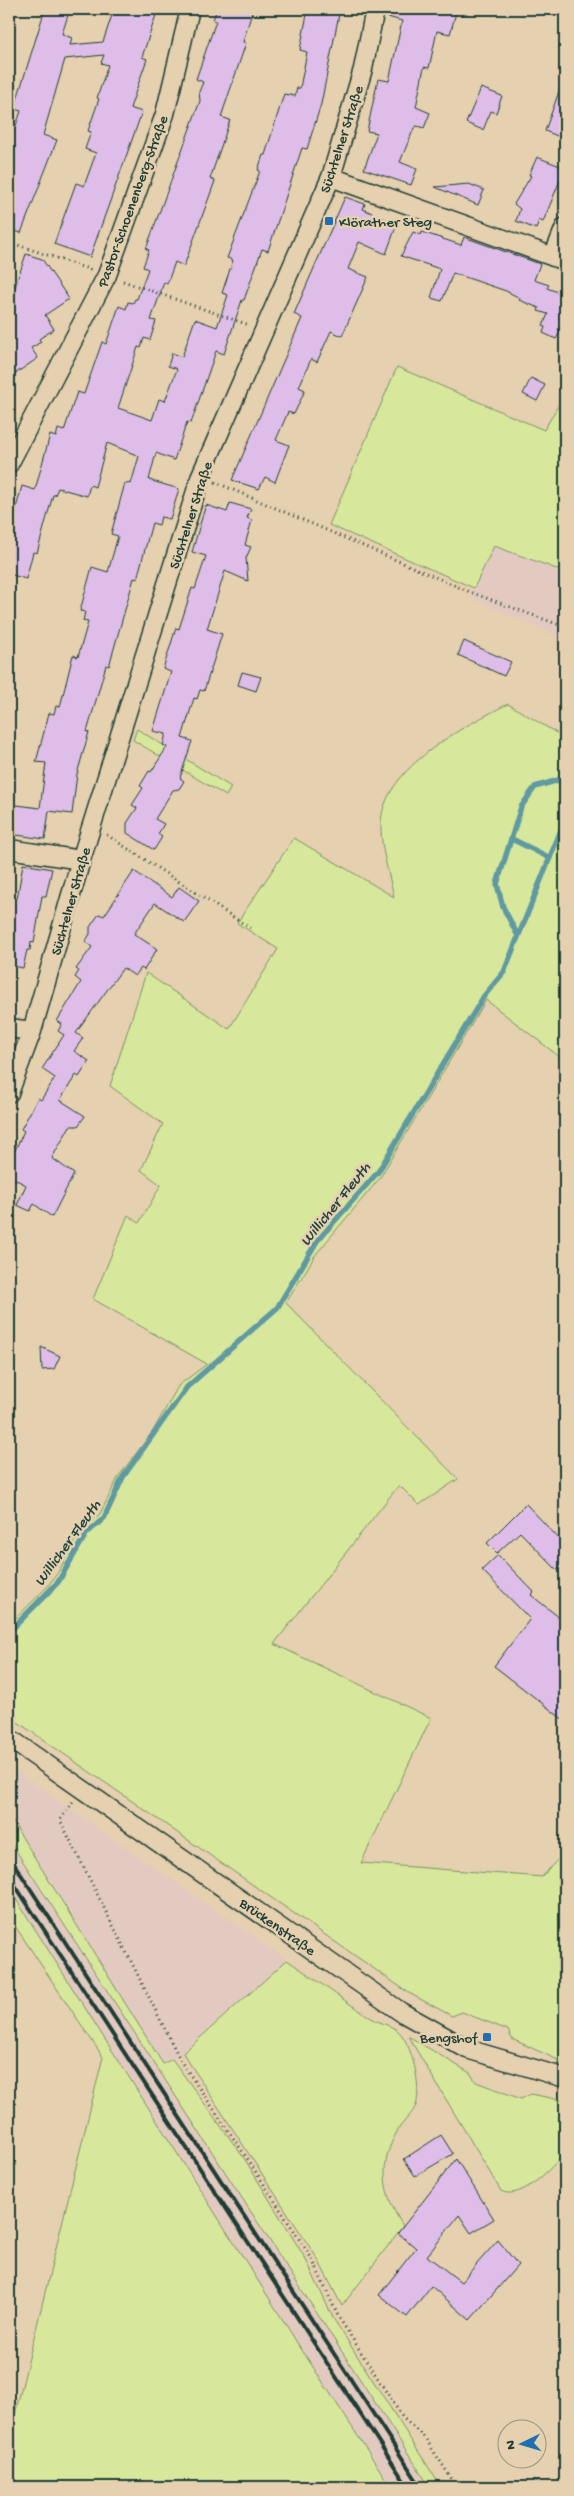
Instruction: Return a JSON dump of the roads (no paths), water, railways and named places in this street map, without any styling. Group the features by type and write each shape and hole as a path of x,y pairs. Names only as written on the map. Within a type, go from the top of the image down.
{"street":[{"name":"Pastor-Schoenenberg-Straße","path":"9,464 108,275 165,114 190,9"},
{"name":"Süchtelner Straße","path":"9,1092 32,1031 81,860 201,475 331,177 363,69 375,9"},
{"path":"331,177 559,259 565,227"},
{"path":"9,849 81,860"},
{"path":"9,1028 32,1031"},
{"name":"Brückenstraße","path":"9,1738 401,2012 467,2049 565,2078"}],"waterway":[{"path":"518,936 503,907 497,884 521,807 535,787 565,778"},
{"name":"Willicher Fleuth","path":"9,1632 58,1582 86,1534 104,1518 123,1477 187,1387 277,1308 317,1241 378,1172 484,996 504,972 565,820"},
{"path":"512,839 550,858"}],"railway":[{"path":"9,1856 421,2487"},
{"path":"9,1876 408,2487"}],"place":[{"name":"Klörather Steg","path":"329,221"},
{"name":"Bengshof","path":"487,2037"}]}
